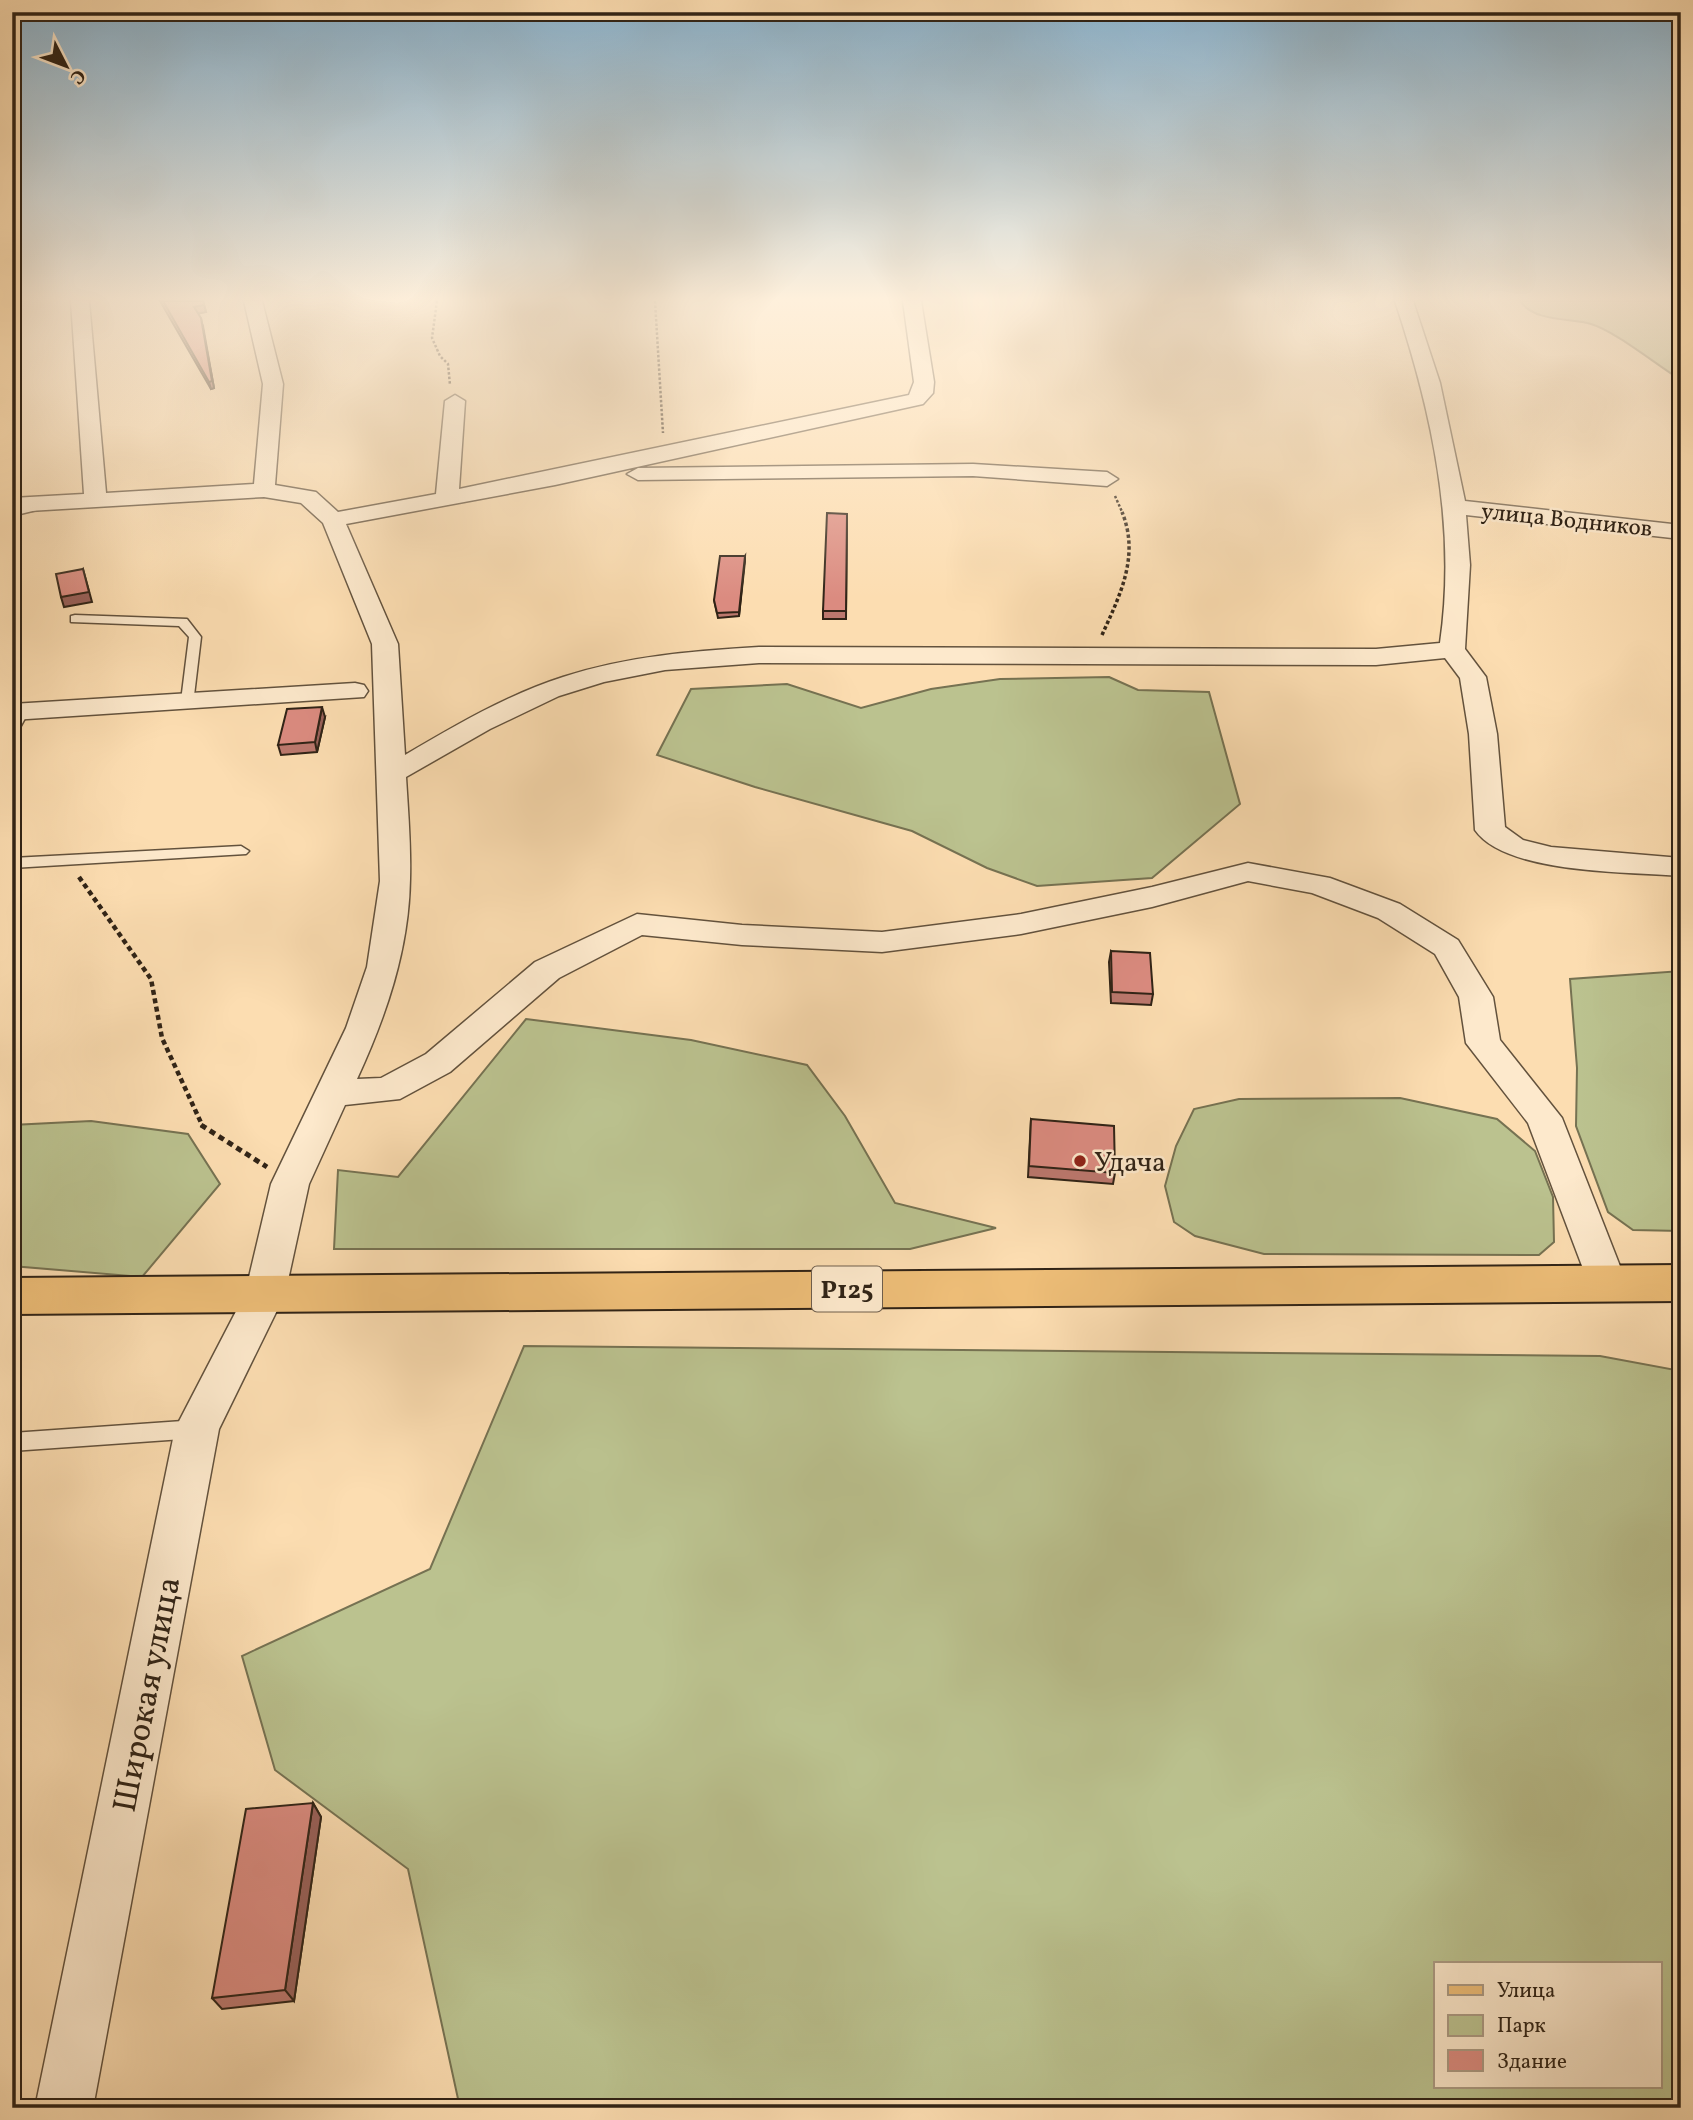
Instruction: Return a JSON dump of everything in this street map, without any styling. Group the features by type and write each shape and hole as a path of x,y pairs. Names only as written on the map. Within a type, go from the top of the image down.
{"main road":[{"name":"Р125","path":"12,1296 1679,1284"}],"street":[{"path":"88,400 96,500"},
{"path":"264,490 272,400"},
{"path":"12,505 264,490 309,497 333,520 446,500 916,400"},
{"path":"1434,400 1454,507 1458,600 1452,650 1473,677 1483,734 1490,831 1513,847 1551,856 1681,867"},
{"path":"446,500 451,482 450,430 455,401"},
{"path":"567,475 974,470 1107,479"},
{"name":"улица Водников","path":"1454,507 1681,532"},
{"name":"Широкая улица","path":"64,2108 197,1429 264,1294 290,1184 335,1093 363,1028 383,967 395,881 384,644 333,520"},
{"path":"392,774 530,700 573,682 658,664 759,655 1376,657 1452,650"},
{"path":"15,718 188,701 355,691"},
{"path":"335,1093 387,1090 438,1063 547,970 637,925 742,935 882,942 1021,925 1152,897 1248,872 1318,885 1389,911 1447,947 1476,997 1483,1043 1544,1118 1607,1284"}],"lane":[{"path":"12,513 55,503"},
{"path":"75,618 183,622 195,637 188,701"},
{"path":"12,863 241,851"},
{"path":"12,1442 197,1429"}],"path":[{"path":"661,400 664,453"},
{"path":"1092,657 1132,559 1129,523 1107,479"},
{"path":"66,860 151,979 162,1038 201,1126 290,1184"}],"green space":[{"path":"1109,677 1138,690 1209,692 1240,804 1152,878 1037,886 987,868 912,831 755,787 657,755 691,689 787,684 861,708 931,689 1000,679"},
{"path":"1681,971 1681,1231 1633,1230 1608,1212 1576,1126 1577,1068 1570,979"},
{"path":"526,1019 691,1040 807,1065 845,1116 895,1203 996,1228 910,1249 334,1249 338,1170 398,1177"},
{"path":"1400,1098 1497,1119 1535,1151 1553,1197 1554,1242 1539,1255 1264,1254 1195,1236 1174,1222 1165,1186 1176,1146 1194,1109 1239,1099"},
{"path":"91,1121 188,1134 220,1184 142,1277 12,1266 12,1125"},
{"path":"524,1346 1600,1356 1681,1371 1681,2108 460,2108 408,1869 275,1770 242,1656 430,1569"}],"building":[{"path":"827,513 847,514 846,611 823,611"},
{"path":"720,556 745,556 739,612 717,613 714,600"},
{"path":"83,569 89,592 61,597 56,574"},
{"path":"322,707 315,742 278,745 287,709"},
{"path":"1111,951 1150,953 1153,994 1112,992"},
{"path":"1031,1119 1114,1126 1115,1173 1029,1166"},
{"path":"313,1803 285,1990 212,1998 246,1809"}],"place":[{"name":"Удача","path":"1080,1161"}]}
